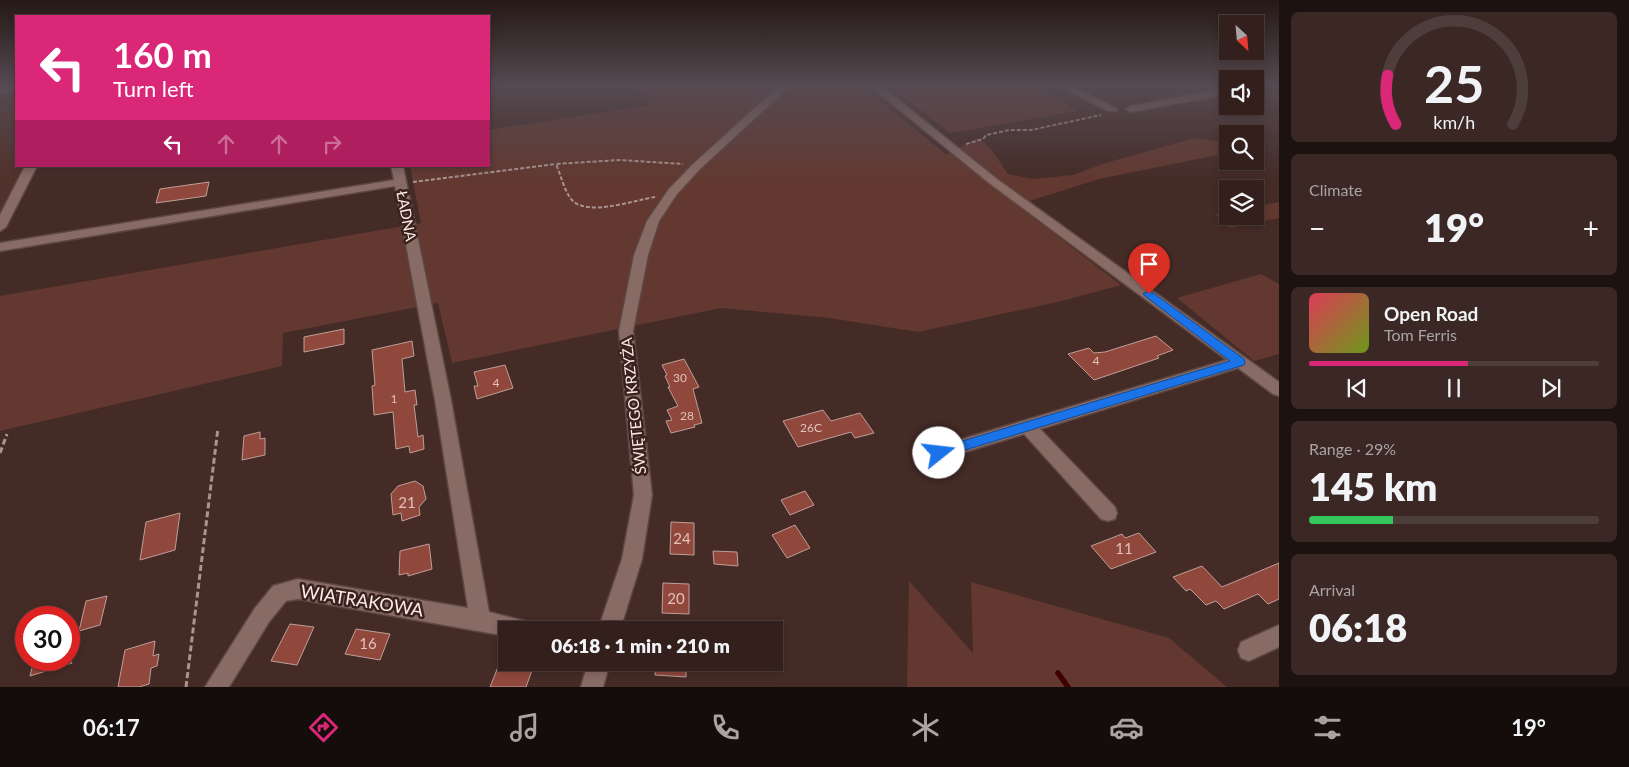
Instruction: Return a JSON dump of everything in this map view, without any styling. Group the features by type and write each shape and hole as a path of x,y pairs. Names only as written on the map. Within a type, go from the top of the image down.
{"street":[{"name":"ŚWIĘTEGO KRZYŻA","path":"612,621 632,558 643,495 626,331 640,254 653,221 670,197 697,166 751,117"},
{"path":"914,117 993,181 1134,282 1279,390"},
{"path":"0,227 30,167"},
{"name":"ŁADNA","path":"0,247 399,174 443,400 480,620"},
{"path":"939,453 1239,362"},
{"path":"1028,427 1108,513"},
{"name":"WIATRAKOWA","path":"216,687 262,615 280,593 298,589 498,624"},
{"path":"1249,650 1279,636"},
{"path":"592,687 596,671"}],"path":[{"path":"950,146 974,143 986,136 1010,130 1031,130 1093,117"},
{"path":"399,174 424,180 556,164 630,158 697,166"},
{"path":"556,164 571,198 583,207 598,207 653,197 670,197"},
{"path":"186,687 218,428"},
{"path":"0,453 7,434"}],"shaded area":[{"path":"0,117 15,117 15,167 30,167 0,226"},
{"path":"572,117 900,117 946,154 979,138 991,149 1008,174 1033,179 1073,175 1102,164 1195,138 1219,142 1219,155 1099,179 1017,205 1121,285 1058,302 918,332 829,318 721,308 452,363 438,303 283,333 282,366 0,431 0,296 421,223 410,167 490,167 490,130"},
{"path":"930,117 1042,117 950,133"},
{"path":"1279,202 1279,218 1264,221 1264,205"},
{"path":"1227,225 1245,225 1230,228"},
{"path":"1261,274 1279,284 1279,354 1254,361 1177,298"},
{"path":"909,581 973,653 971,582 1169,638 1227,687 907,687"}],"building":[{"path":"209,182 206,196 156,203 160,189"},
{"path":"344,329 344,344 304,352 304,337"},
{"path":"1156,336 1173,350 1157,356 1159,358 1094,380 1068,354 1089,348 1094,353 1105,352"},
{"path":"412,341 414,356 402,359 405,392 415,390 417,405 414,405 418,437 423,435 424,449 410,453 409,446 396,449 393,412 374,415 372,386 375,385 372,350"},
{"path":"684,359 699,387 693,389 702,423 694,425 695,427 671,433 666,421 672,420 667,410 678,406 668,387 670,387 665,376 667,375 662,365"},
{"path":"505,365 513,388 477,399 474,386 478,386 474,372"},
{"path":"823,410 831,421 860,413 874,433 855,438 851,432 798,447 783,421"},
{"path":"260,432 260,439 265,438 265,455 242,460 244,436"},
{"path":"415,481 423,486 426,499 419,507 420,515 402,521 401,513 393,515 391,494 398,486"},
{"path":"805,491 814,505 790,515 781,500"},
{"path":"180,513 175,550 140,560 146,522"},
{"path":"671,522 694,523 694,555 670,554"},
{"path":"795,525 810,548 787,558 772,535"},
{"path":"1139,533 1156,552 1111,569 1091,546 1122,534 1125,538"},
{"path":"429,544 432,569 408,576 408,573 399,575 400,551"},
{"path":"713,551 737,552 738,566 714,564"},
{"path":"1279,563 1279,599 1268,604 1258,594 1224,609 1216,601 1206,605 1190,589 1186,591 1173,577 1202,566 1222,587"},
{"path":"663,583 689,584 689,614 662,613"},
{"path":"107,596 100,625 80,631 80,627 86,601"},
{"path":"290,624 314,627 297,665 271,661"},
{"path":"356,629 390,634 380,660 345,654"},
{"path":"155,641 153,656 159,654 157,666 151,668 149,684 139,687 118,687 125,650"},
{"path":"498,667 498,671 532,671 526,687 490,687"},
{"path":"31,671 46,671 30,676"},
{"path":"655,671 686,671 686,677 655,675"}],"waterway":[{"path":"1058,673 1068,687"}],"route":[{"path":"939,453 1239,362 1149,294"}]}
